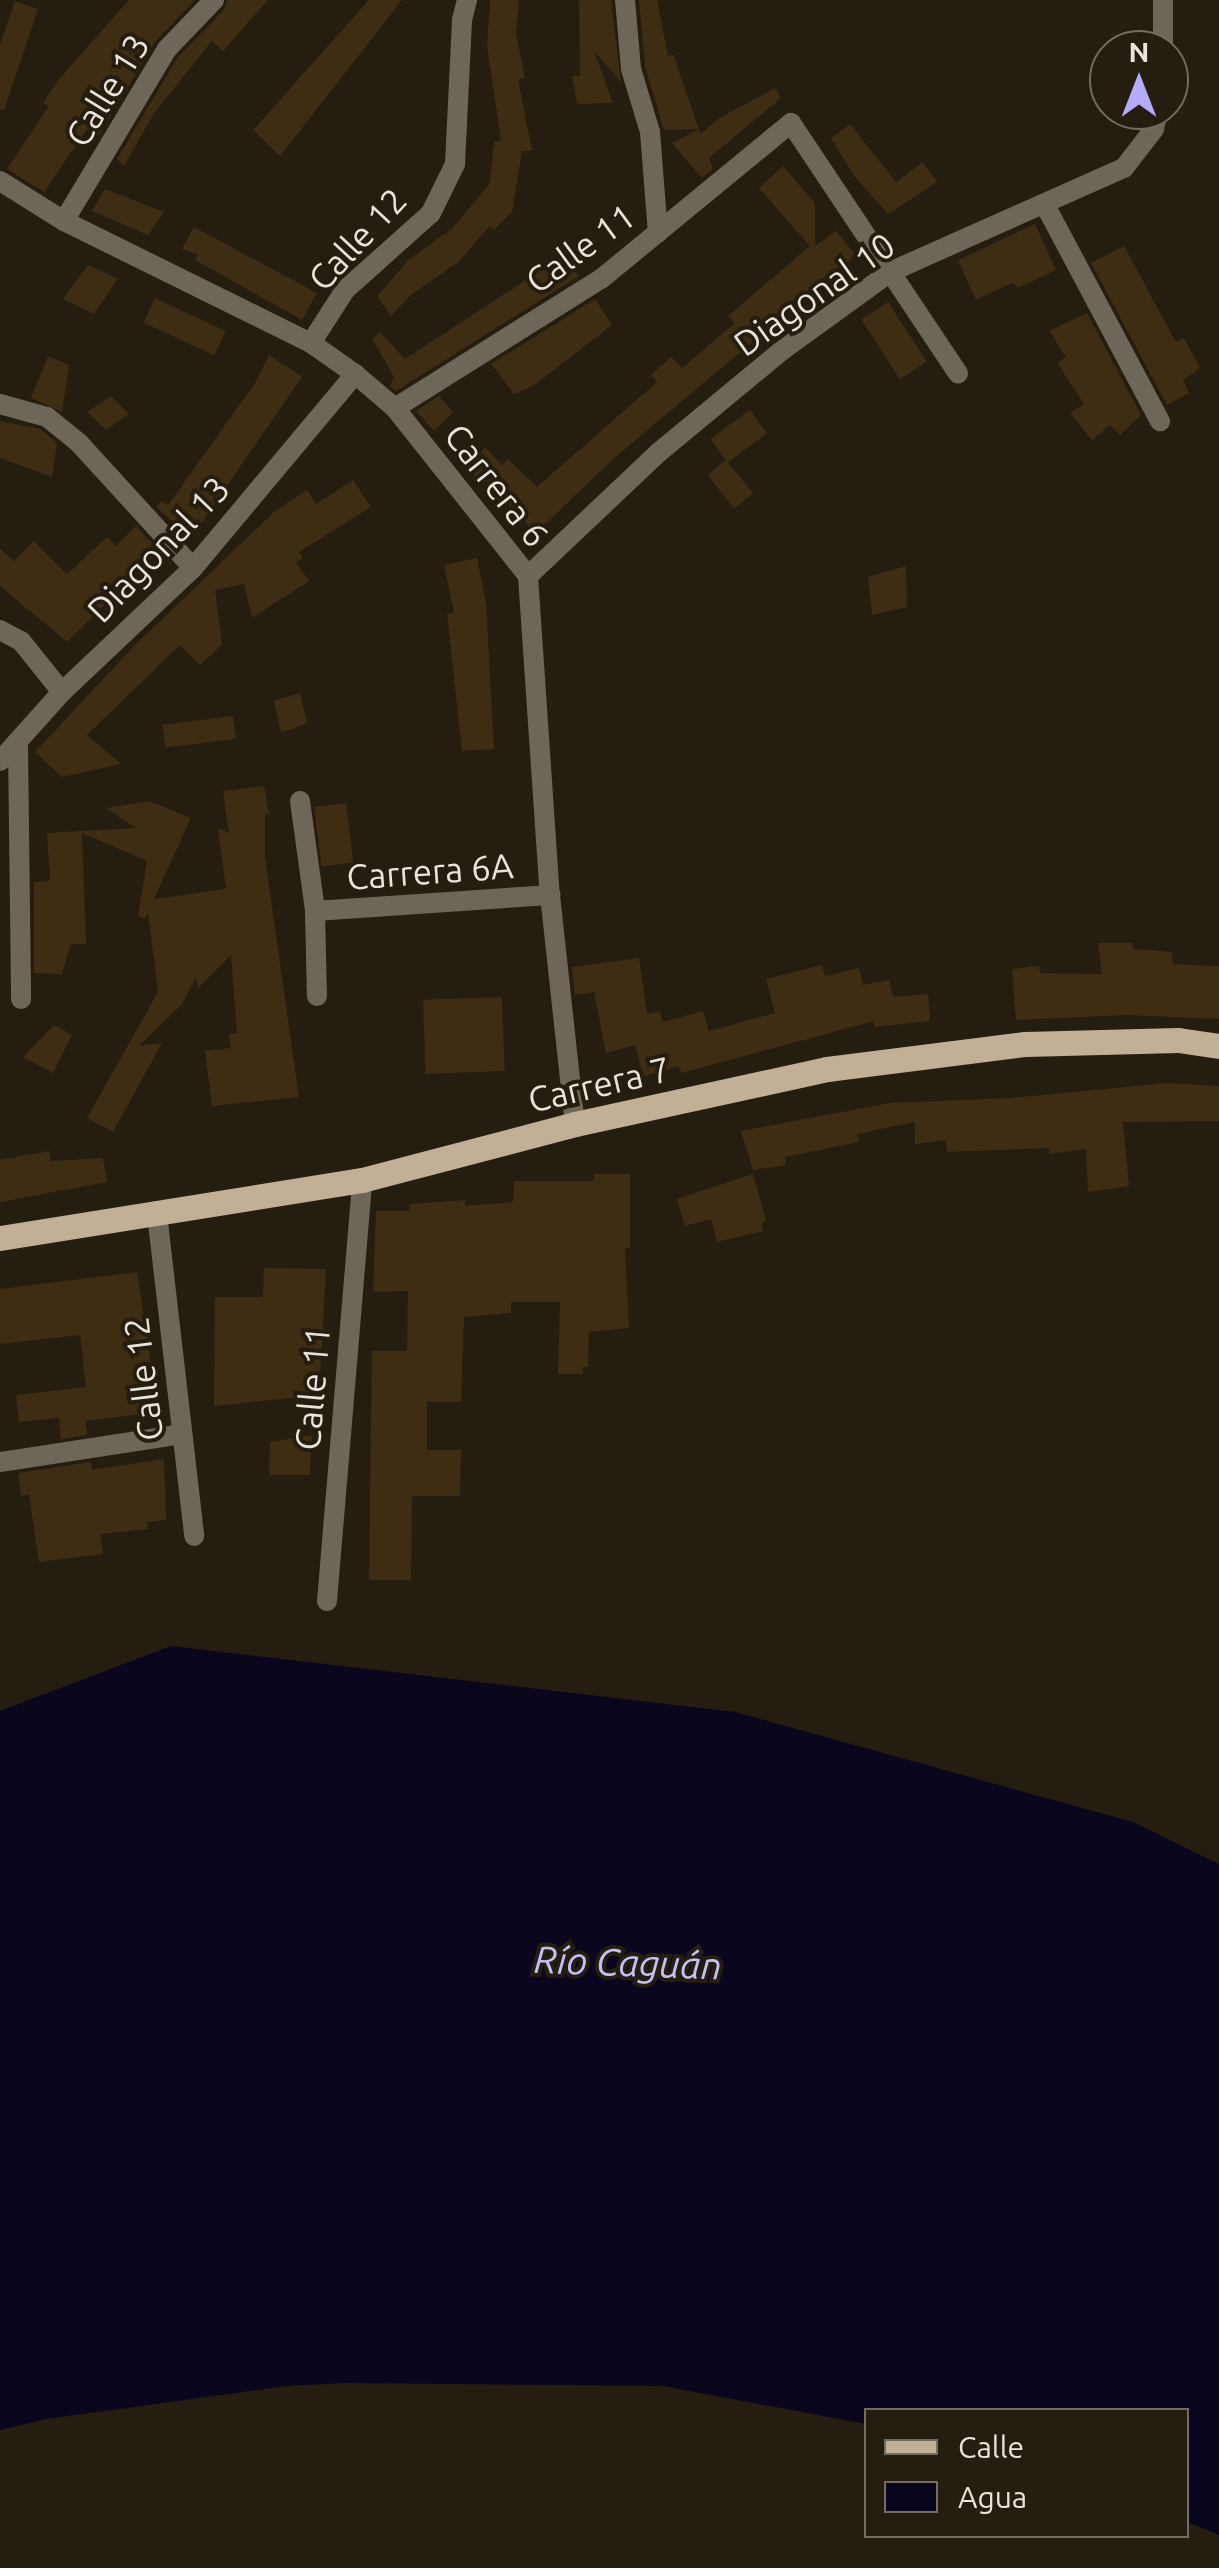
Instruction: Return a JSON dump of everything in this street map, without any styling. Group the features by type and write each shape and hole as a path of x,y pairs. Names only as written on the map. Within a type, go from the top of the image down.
{"main road":[{"name":"Carrera 7","path":"0,1238 362,1180 575,1124 827,1068 1025,1044 1178,1040 1219,1046"}],"street":[{"name":"Calle 13","path":"64,222 167,49 214,0"},
{"name":"Calle 12","path":"311,344 346,290 430,213 455,164 462,20 467,0"},
{"path":"625,0 631,68 650,132 658,233"},
{"path":"1163,0 1163,30"},
{"name":"Calle 11","path":"395,408 601,279 790,124 890,272"},
{"name":"Diagonal 10","path":"528,576 658,453 780,352 890,272 1124,168 1153,130"},
{"name":"Carrera 6","path":"0,181 64,222 311,344 355,374 395,408 528,576 550,895 575,1124"},
{"path":"1046,205 1160,421"},
{"path":"890,272 958,373"},
{"name":"Diagonal 13","path":"0,761 18,746 62,692 193,568 355,374"},
{"path":"0,404 47,417 79,443 193,568"},
{"path":"0,630 21,641 62,692"},
{"path":"18,746 21,999"},
{"path":"300,801 315,911 316,996"},
{"name":"Carrera 6A","path":"315,911 550,895"},
{"name":"Calle 11","path":"327,1601 362,1180"},
{"name":"Calle 12","path":"157,1214 194,1536"},
{"path":"0,1462 182,1434"}],"water":[{"name":"Río Caguán","path":"171,1646 735,1712 1133,1822 1219,1864 1219,2535 1189,2523 1189,2408 864,2408 864,2424 663,2386 345,2383 287,2386 46,2419 0,2430 0,1711"}],"building":[{"path":"129,0 195,0 155,42 97,139 87,129 44,192 7,169 49,106 43,103 59,79"},
{"path":"227,0 268,0 223,51 212,41 154,113 124,166 117,159 178,57 224,10"},
{"path":"369,0 402,0 280,156 253,130"},
{"path":"490,0 519,0 516,34 525,78 518,79 532,151 522,151 512,212 494,230 490,226 457,263 412,294 391,316 377,297 408,260 453,228 490,183 494,142 501,140 487,46"},
{"path":"579,0 611,0 621,82 594,51 613,103 577,104 572,76 580,76"},
{"path":"639,0 657,0 668,56 673,54 699,129 664,130 645,66"},
{"path":"15,1 38,9 4,110 0,109 0,45"},
{"path":"775,88 781,98 709,158 713,169 702,178 672,143 699,129 701,134 718,119"},
{"path":"850,124 896,182 923,162 937,182 888,214 854,176 831,138"},
{"path":"783,166 815,203 815,246 836,231 856,255 613,459 536,533 486,480 489,477 481,483 466,467 485,447 502,465 508,459 537,487 657,382 651,375 671,357 682,368 735,323 728,316 810,246 759,188"},
{"path":"105,189 164,212 148,235 92,211"},
{"path":"1035,224 1056,270 1018,288 1012,283 976,300 958,260"},
{"path":"194,227 317,293 302,320 195,260 198,254 182,249"},
{"path":"1124,246 1176,342 1184,338 1200,368 1183,380 1189,393 1167,405 1091,263"},
{"path":"558,259 567,259 579,276 396,391 390,386 394,377 372,339 380,332 405,359"},
{"path":"88,265 118,279 94,314 63,299"},
{"path":"155,298 226,331 214,355 144,322"},
{"path":"595,299 612,325 533,386 514,394 491,364"},
{"path":"888,302 927,362 900,379 861,319"},
{"path":"1087,313 1141,415 1120,435 1110,425 1092,440 1070,413 1084,404 1057,363 1066,357 1049,331"},
{"path":"269,355 302,377 191,538 156,507 161,501 168,505 255,383"},
{"path":"48,356 69,365 62,412 31,398"},
{"path":"111,396 129,414 106,430 87,412"},
{"path":"439,396 453,412 434,431 416,411"},
{"path":"750,410 767,433 727,462 710,439"},
{"path":"0,421 41,429 57,443 52,477 0,458"},
{"path":"726,460 753,493 734,509 707,475"},
{"path":"353,480 371,507 299,552 303,558 296,562 309,581 252,618 244,584 215,590 222,645 200,665 180,645 87,735 121,764 62,777 35,752 135,645 274,512 307,490 316,504"},
{"path":"136,526 159,551 67,642 0,586 0,549 14,561 34,541 67,574 107,537 116,546"},
{"path":"477,558 486,603 494,749 462,751 447,614 454,612 444,565"},
{"path":"906,566 907,607 872,615 868,577"},
{"path":"300,693 307,723 281,733 274,701"},
{"path":"233,716 236,739 165,747 163,725"},
{"path":"264,786 269,814 265,814 265,858 299,1097 212,1106 205,1051 231,1048 229,1034 237,1033 231,955 198,988 196,977 183,1003 139,1046 162,1043 113,1132 87,1118 158,992 148,913 145,918 138,916 147,861 82,833 86,944 71,944 62,974 34,973 34,882 50,881 47,833 136,828 106,808 149,801 191,818 154,899 226,889 218,828 229,833 223,791"},
{"path":"346,803 353,863 322,866 314,807"},
{"path":"1098,943 1132,943 1133,949 1172,952 1173,964 1219,966 1219,1019 1125,1015 1016,1020 1012,969 1039,966 1040,973 1102,974"},
{"path":"639,958 647,1014 660,1011 663,1022 703,1011 709,1031 775,1013 766,979 822,965 825,976 859,968 863,985 889,980 893,997 928,994 930,1021 874,1027 874,1021 681,1073 679,1066 643,1076 635,1045 606,1053 594,992 575,995 572,967"},
{"path":"502,997 505,1071 426,1074 423,1000"},
{"path":"54,1025 72,1035 53,1073 23,1057"},
{"path":"1167,1083 1219,1086 1219,1121 1123,1122 1129,1186 1088,1192 1086,1149 1049,1154 1049,1148 947,1152 946,1140 915,1144 915,1122 857,1134 859,1142 785,1157 786,1165 753,1170 741,1131 890,1103 1011,1098"},
{"path":"49,1151 51,1161 103,1158 107,1182 0,1202 0,1160"},
{"path":"594,1174 630,1174 630,1248 625,1248 629,1328 589,1332 588,1367 583,1367 583,1374 558,1374 560,1302 511,1302 511,1313 464,1317 461,1402 427,1402 427,1450 461,1450 460,1496 412,1496 411,1580 369,1580 372,1351 407,1351 408,1291 373,1292 376,1211 410,1211 410,1204 465,1200 465,1206 513,1202 514,1181 594,1181"},
{"path":"753,1174 766,1221 761,1223 763,1231 717,1242 711,1219 685,1226 677,1199"},
{"path":"264,1268 326,1269 319,1395 214,1406 215,1297 263,1297"},
{"path":"137,1272 158,1412 85,1421 87,1435 61,1439 59,1418 19,1422 16,1395 86,1387 80,1335 0,1344 0,1289"},
{"path":"312,1435 310,1475 269,1475 270,1442"},
{"path":"164,1459 166,1520 147,1522 148,1529 101,1534 103,1554 39,1562 29,1495 21,1496 18,1473 91,1462 92,1470"}]}
